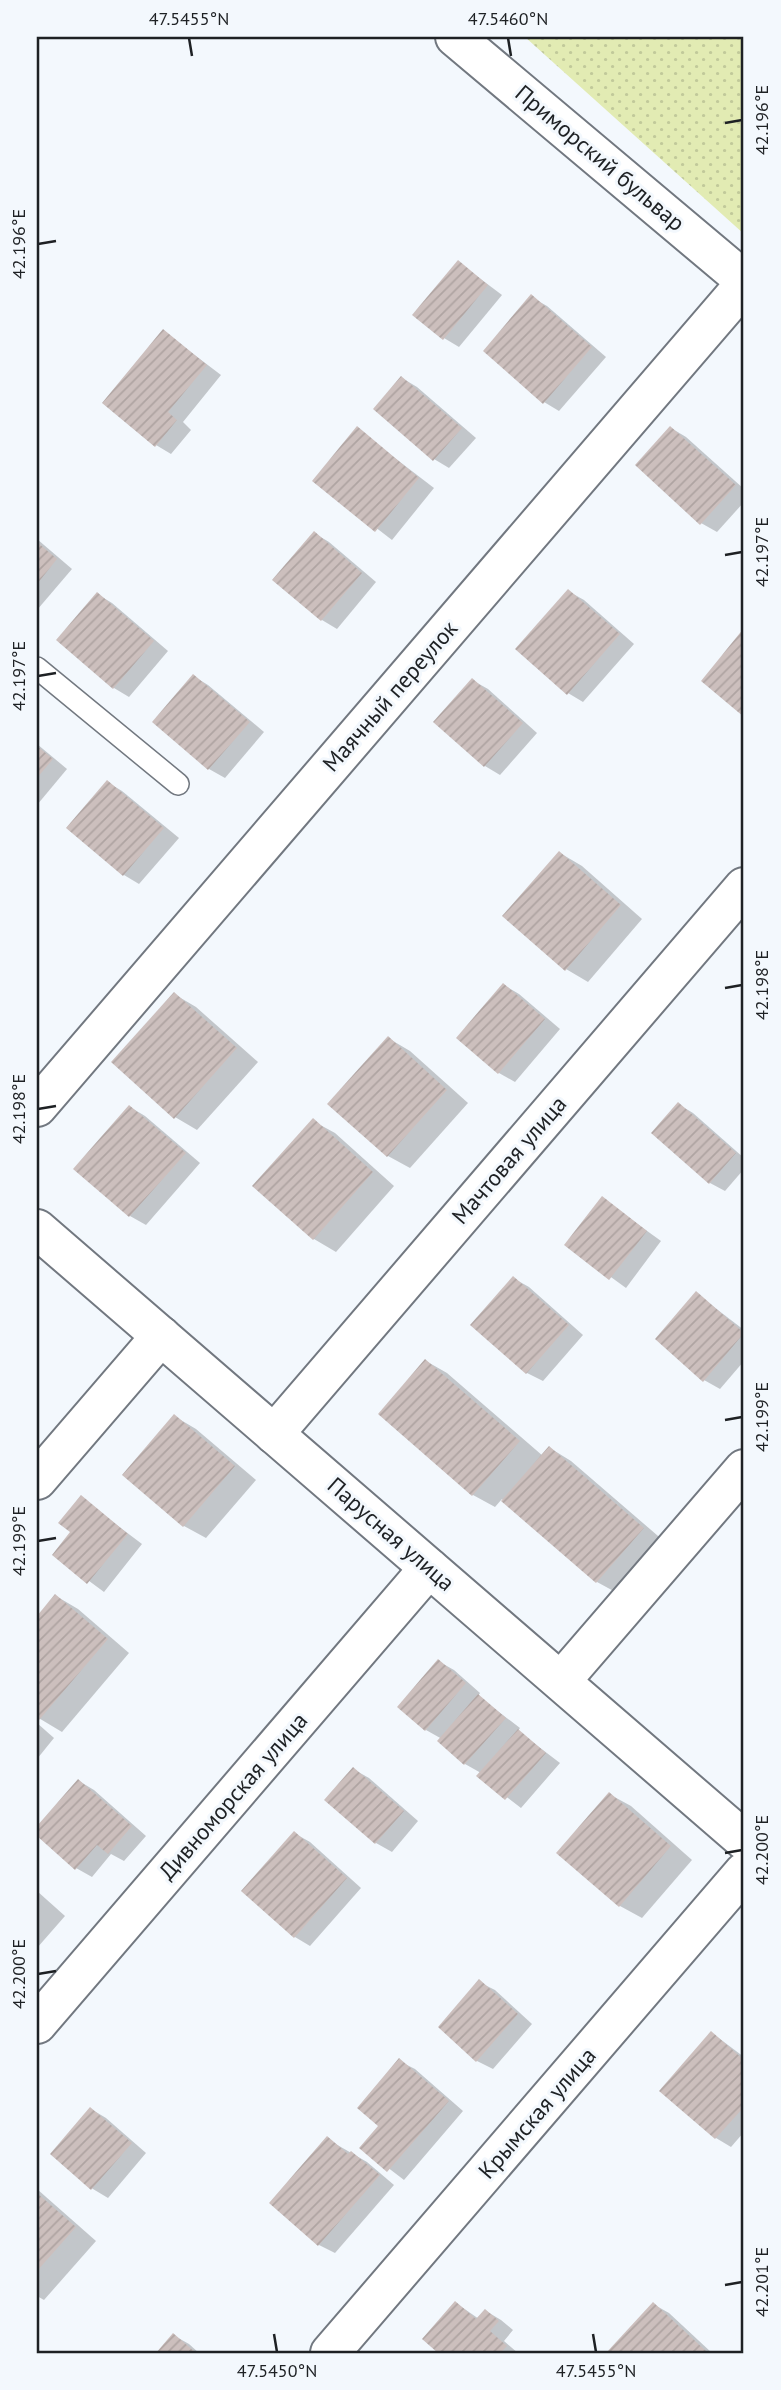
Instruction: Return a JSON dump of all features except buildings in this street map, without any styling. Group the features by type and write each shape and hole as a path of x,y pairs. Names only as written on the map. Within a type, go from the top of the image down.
{"street":[{"name":"Приморский бульвар","path":"455,37 744,282"},
{"name":"Маячный переулок","path":"37,1107 744,282"},
{"name":"Мачтовая улица","path":"274,1434 744,887"},
{"name":"Парусная улица","path":"37,1229 744,1840"},
{"path":"37,1479 160,1336"},
{"path":"561,1681 744,1469"},
{"name":"Дивноморская улица","path":"37,2024 429,1568"},
{"name":"Крымская улица","path":"330,2353 744,1872"}],"lane":[{"path":"37,668 178,784"}],"green space":[{"path":"525,37 744,37 744,234"}]}
